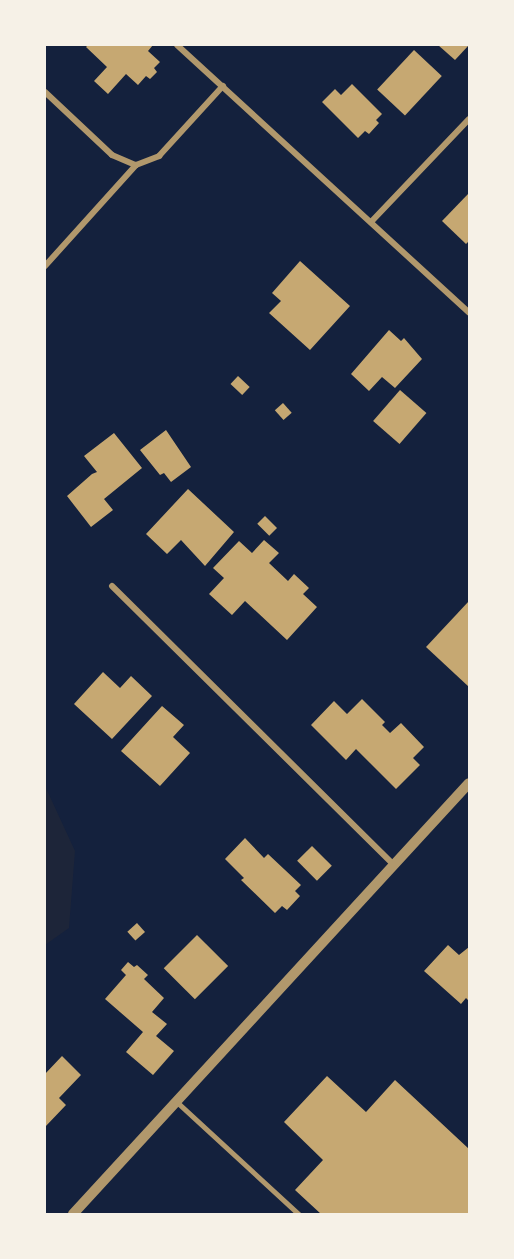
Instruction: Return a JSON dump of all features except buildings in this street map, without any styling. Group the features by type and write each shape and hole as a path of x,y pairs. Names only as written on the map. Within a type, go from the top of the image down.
{"street":[{"path":"177,45 469,313"},
{"path":"45,266 136,165 159,156 224,86"},
{"path":"45,92 112,155 136,165"},
{"path":"371,222 469,120"},
{"path":"112,585 393,864"},
{"path":"73,1214 469,783"}],"lane":[{"path":"176,1101 298,1214"}],"shaded area":[{"path":"45,786 75,851 69,928 45,945"}]}
